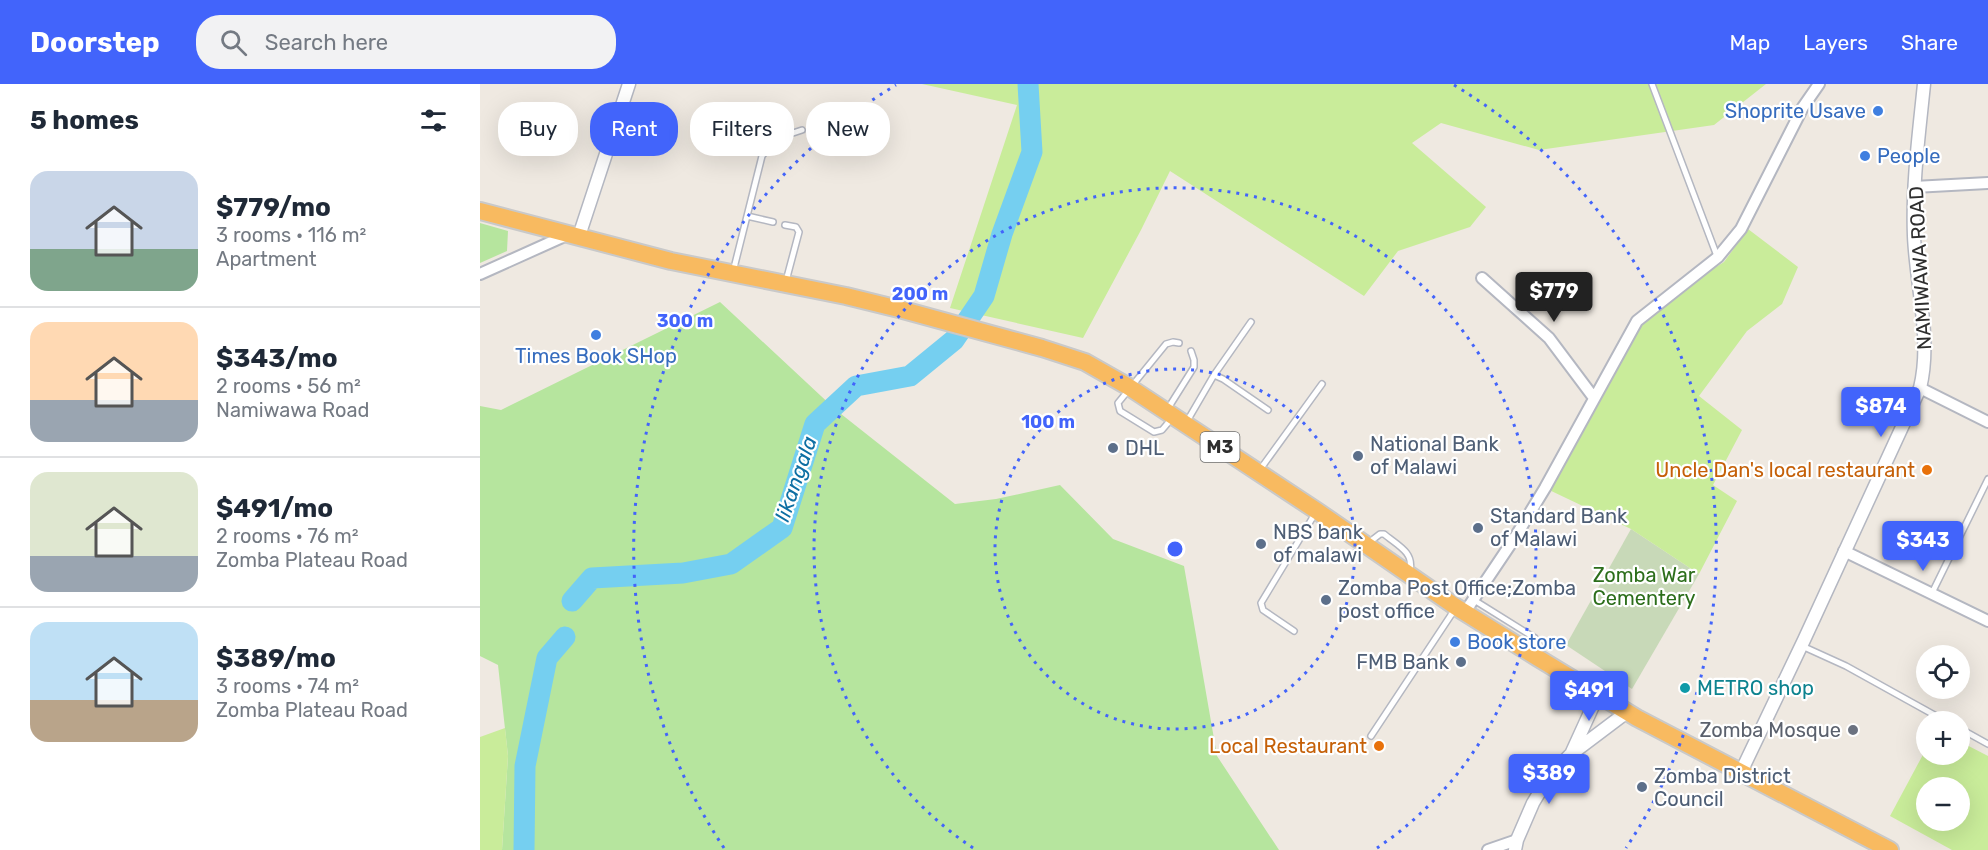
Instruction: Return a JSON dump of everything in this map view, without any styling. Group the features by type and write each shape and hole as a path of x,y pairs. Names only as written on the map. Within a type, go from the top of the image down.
{"highway":[{"name":"M3","path":"480,211 671,261 857,299 1042,348 1085,362 1129,387 1317,511 1409,575 1465,606 1538,658 1598,695 1890,850"}],"street":[{"path":"480,274 574,235 628,84"},
{"path":"1465,606 1545,488 1637,321 1718,257 1741,229 1803,107 1819,84"},
{"name":"NAMIWAWA ROAD","path":"1741,772 1920,388 1925,352 1914,236 1914,187 1924,84"},
{"path":"1914,187 1988,183"},
{"path":"1482,278 1549,338 1594,398"},
{"path":"1920,388 1988,422"},
{"path":"1844,551 1988,621"},
{"path":"1570,755 1598,695"},
{"path":"1488,850 1516,845 1533,803 1548,778 1570,755 1627,712"}],"lane":[{"path":"1652,84 1718,257"},
{"path":"732,274 756,177 768,147 775,140 802,130"},
{"path":"747,216 773,222"},
{"path":"785,225 796,228 799,232 785,284"},
{"path":"1179,343 1166,344 1118,403 1120,411 1154,432 1162,430 1175,418 1214,375 1251,322"},
{"path":"1175,418 1194,367 1191,351"},
{"path":"1214,375 1222,378 1268,410"},
{"path":"1257,472 1322,384"},
{"path":"1932,593 1988,479"},
{"path":"1294,631 1263,610 1261,603 1317,511"},
{"path":"1371,736 1465,606"},
{"path":"1801,645 1853,670 1927,711"},
{"path":"1970,734 1988,744"}],"green space":[{"path":"922,84 1766,84 1714,125 1539,150 1441,123 1412,143 1486,207 1470,227 1398,251 1364,296 1170,171 1083,338 950,308 1017,105"},
{"path":"480,223 508,231 507,251 480,263"},
{"path":"1748,229 1798,267 1782,304 1747,331 1699,396 1742,430 1713,485 1737,501 1699,574 1631,529 1545,488 1635,318 1724,262"},
{"path":"720,302 836,410 955,504 996,499 1060,485 1113,539 1184,566 1217,756 1279,850 502,850 508,756 498,665 480,656 480,406 501,410"},
{"name":"Zomba War Cementery","path":"1631,529 1699,574 1632,689 1566,645"},
{"path":"505,728 508,756 502,850 480,850 480,737"},
{"path":"1970,747 1988,756 1988,850 1952,850 1917,831 1970,831 1970,777 1916,777 1916,830 1890,816 1917,765 1970,765"}],"waterway":[{"name":"likangala","path":"572,601 592,578 683,573 731,564 782,528 815,424 856,386 910,376 954,340 984,296 1002,234 1032,152 1028,84"},
{"name":"likangala","path":"524,850 525,766 547,658 565,637"}],"place":[{"name":"Shoprite Usave","path":"1878,111"},
{"name":"People","path":"1865,156"},
{"name":"Times Book SHop","path":"596,335"},
{"name":"DHL","path":"1113,448"},
{"name":"National Bank of Malawi","path":"1358,456"},
{"name":"Uncle Dan's local restaurant","path":"1927,470"},
{"name":"Standard Bank of Malawi","path":"1478,528"},
{"name":"NBS bank of malawi","path":"1261,544"},
{"name":"Zomba Post Office;Zomba post office","path":"1326,600"},
{"name":"Book store","path":"1455,642"},
{"name":"FMB Bank","path":"1461,662"},
{"name":"METRO shop","path":"1685,688"},
{"name":"Zomba Mosque","path":"1853,730"},
{"name":"Local Restaurant","path":"1379,746"},
{"name":"Zomba District Council","path":"1642,787"}]}
